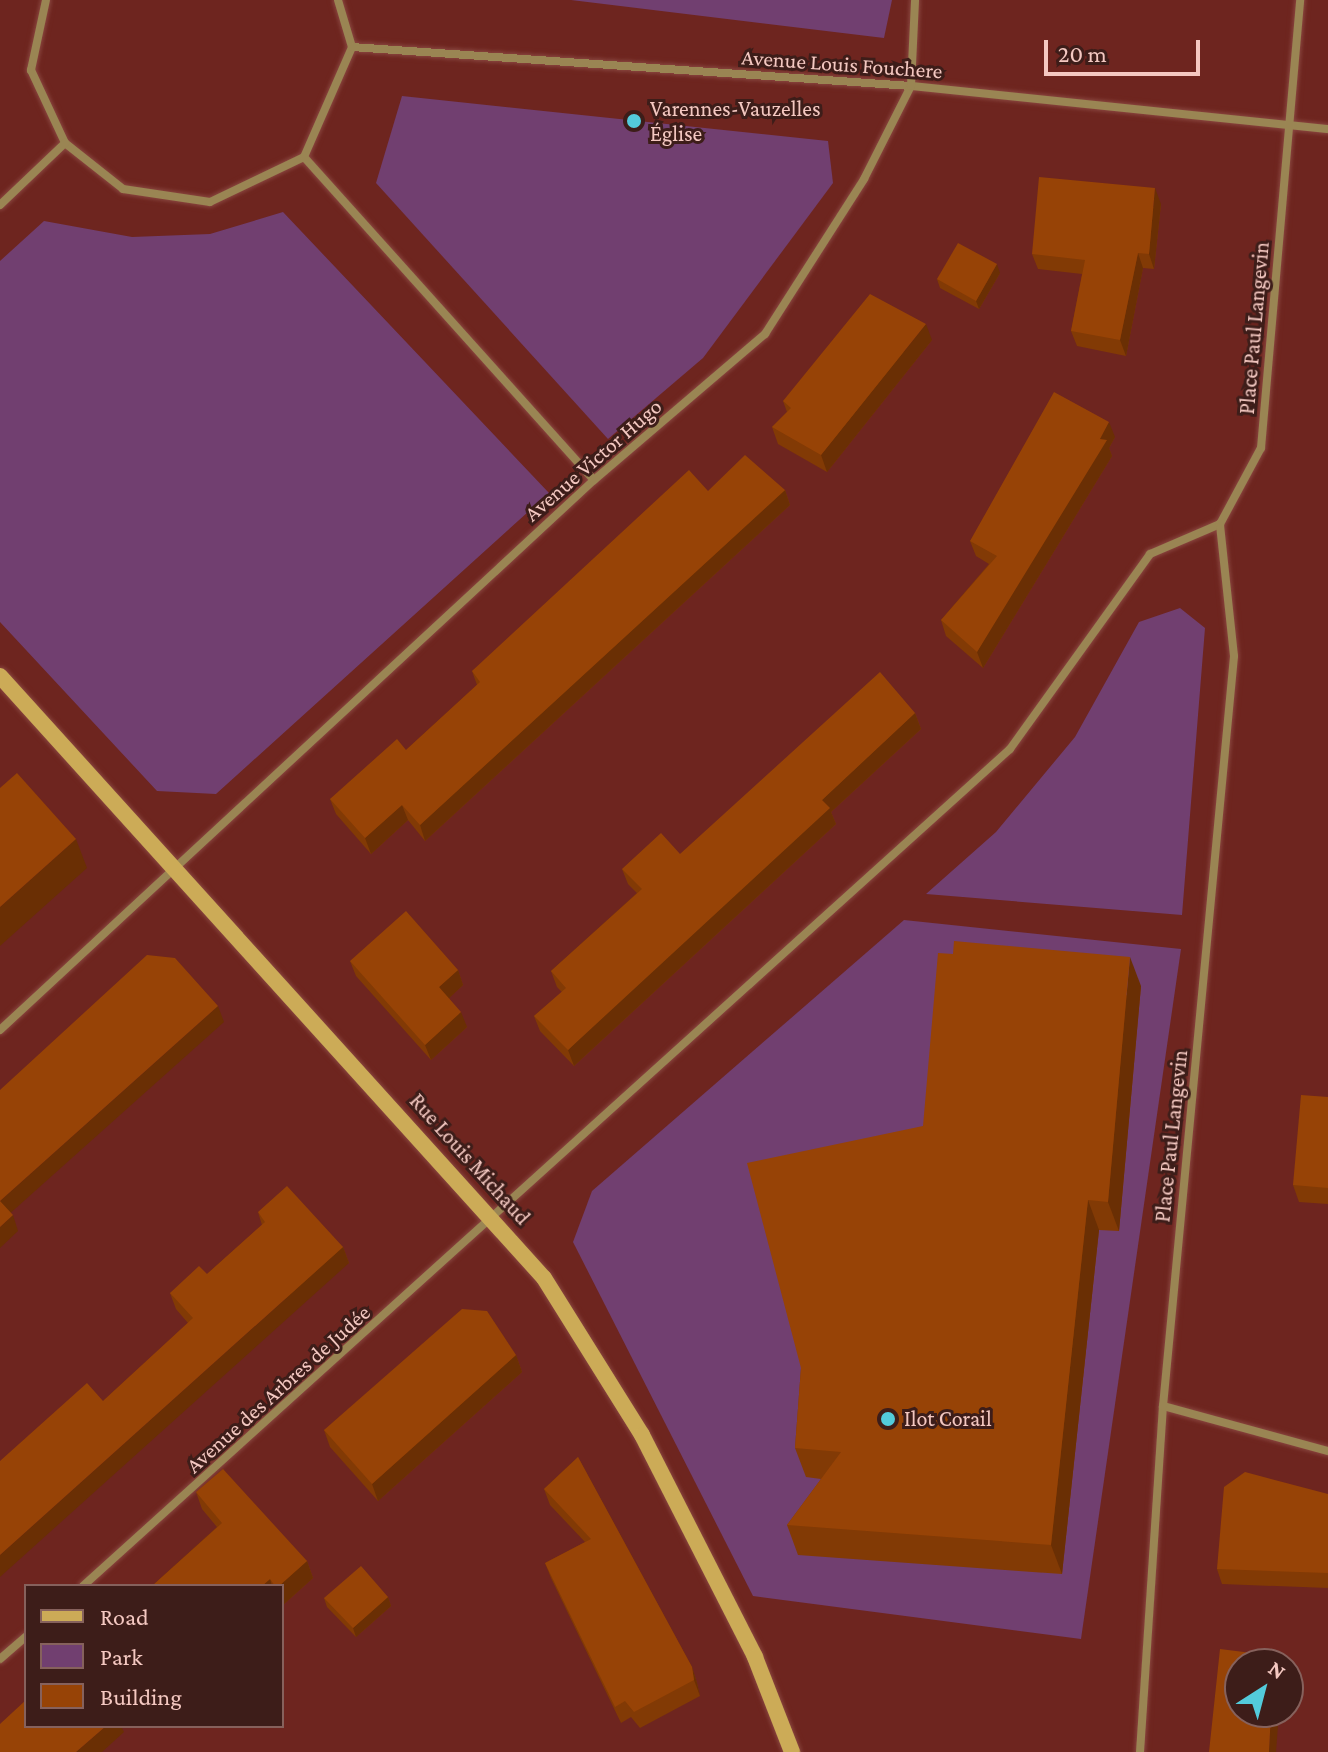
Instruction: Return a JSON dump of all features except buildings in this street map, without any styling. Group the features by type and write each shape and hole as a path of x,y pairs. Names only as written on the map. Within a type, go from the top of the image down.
{"street":[{"path":"46,0 31,70 65,143 123,189 210,202 304,157 352,47 338,0"},
{"name":"Avenue Victor Hugo","path":"0,1030 594,480 765,334 864,179 911,86 915,0"},
{"name":"Place Paul Langevin","path":"1140,1752 1163,1406 1234,656 1220,524 1261,448 1300,0"},
{"name":"Avenue Louis Fouchere","path":"352,47 911,86 1328,129"},
{"path":"0,205 65,143"},
{"path":"304,157 594,480"},
{"path":"497,1218 1010,749 1150,554 1220,524"},
{"name":"Rue Louis Michaud","path":"0,676 173,869 497,1218 544,1278 642,1435 755,1657 788,1750"},
{"name":"Avenue des Arbres de Judée","path":"85,1584 497,1218"},
{"path":"1163,1406 1328,1451"},
{"path":"0,1659 24,1638"}],"green space":[{"path":"571,0 892,0 884,38"},
{"path":"402,96 828,141 833,183 703,358 608,439 376,183"},
{"path":"283,212 549,493 216,794 157,791 0,622 0,261 44,221 132,237 210,234"},
{"path":"1180,608 1205,628 1182,915 926,894 996,832 1075,737 1139,622"},
{"name":"Ilot Corail","path":"904,920 1181,949 1081,1639 753,1596 573,1242 592,1191"}],"place":[{"name":"Varennes-Vauzelles Église","path":"634,121"},
{"name":"Ilot Corail","path":"888,1419"}]}
